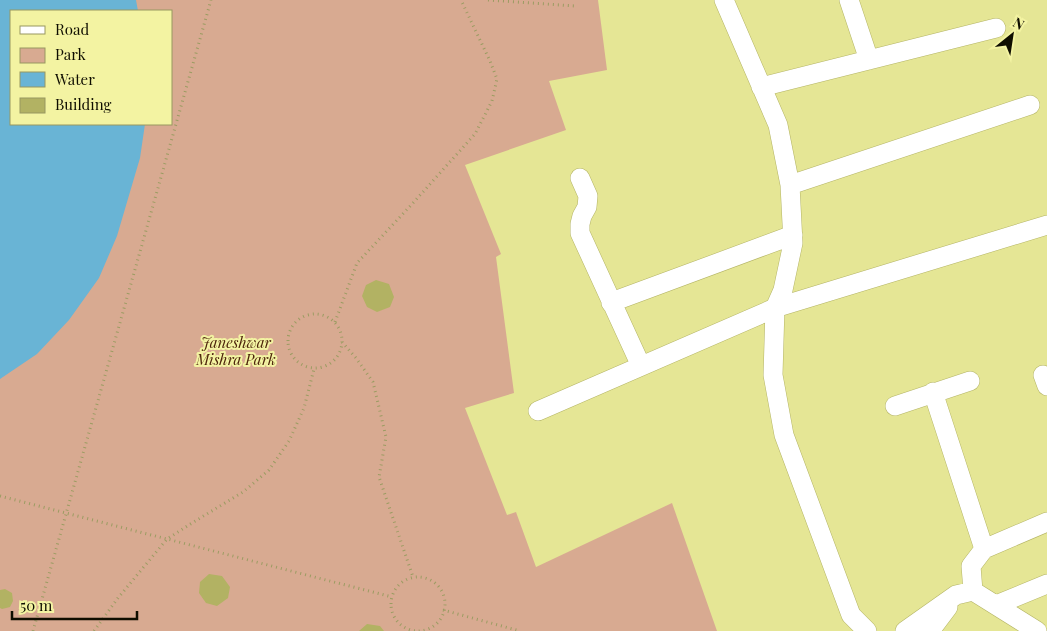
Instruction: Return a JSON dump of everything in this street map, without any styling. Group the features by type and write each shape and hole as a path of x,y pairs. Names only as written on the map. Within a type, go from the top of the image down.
{"street":[{"path":"724,0 778,125 790,185 793,243 783,290 775,308 773,375 784,434 851,615 867,631"},
{"path":"848,0 869,60"},
{"path":"761,87 996,28"},
{"path":"790,185 1030,105"},
{"path":"580,178 588,196 587,207 580,224 580,233 641,366"},
{"path":"538,411 775,308 1047,225"},
{"path":"611,303 793,235"},
{"path":"895,406 970,381"},
{"path":"933,392 984,549"},
{"path":"930,631 964,593 972,566 984,549 1047,522"},
{"path":"996,605 1047,584"},
{"path":"964,593 996,605 1037,631"},
{"path":"905,631 964,593"}],"path":[{"path":"33,631 211,0"},
{"path":"335,322 357,263 475,134 492,101 497,79 462,0"},
{"path":"488,0 575,6"},
{"path":"316,313 326,316 335,322 341,331 342,342 340,352 334,361 324,367 314,368 303,366 294,360 287,340 289,329 296,321 305,315 316,313"},
{"path":"342,342 373,382 386,437 379,477 413,577"},
{"path":"94,631 118,598 167,539 243,492 269,470 289,441 304,408 314,368"},
{"path":"0,496 392,597"},
{"path":"418,576 429,579 437,585 443,594 445,604 437,623 428,629 417,631 407,628 398,622 392,613 390,603 392,597 399,584 408,578 418,576"},
{"path":"443,610 520,631"}],"green space":[{"name":"Janeshwar Mishra Park","path":"0,0 598,0 607,70 549,81 566,130 465,165 501,254 496,257 514,393 465,408 507,515 516,512 536,567 672,503 717,631 0,631"}],"water":[{"path":"0,0 136,0 138,10 10,10 10,125 145,125 140,158 117,236 99,278 69,320 37,354 0,379"}],"building":[{"path":"376,280 389,284 394,297 390,307 377,312 367,307 362,296 366,285"},
{"path":"209,574 222,576 230,587 228,598 217,606 206,603 199,593 200,582"},
{"path":"5,589 12,593 13,601 10,607 2,609 0,608 0,590"},
{"path":"367,624 380,626 384,631 359,631"}]}
